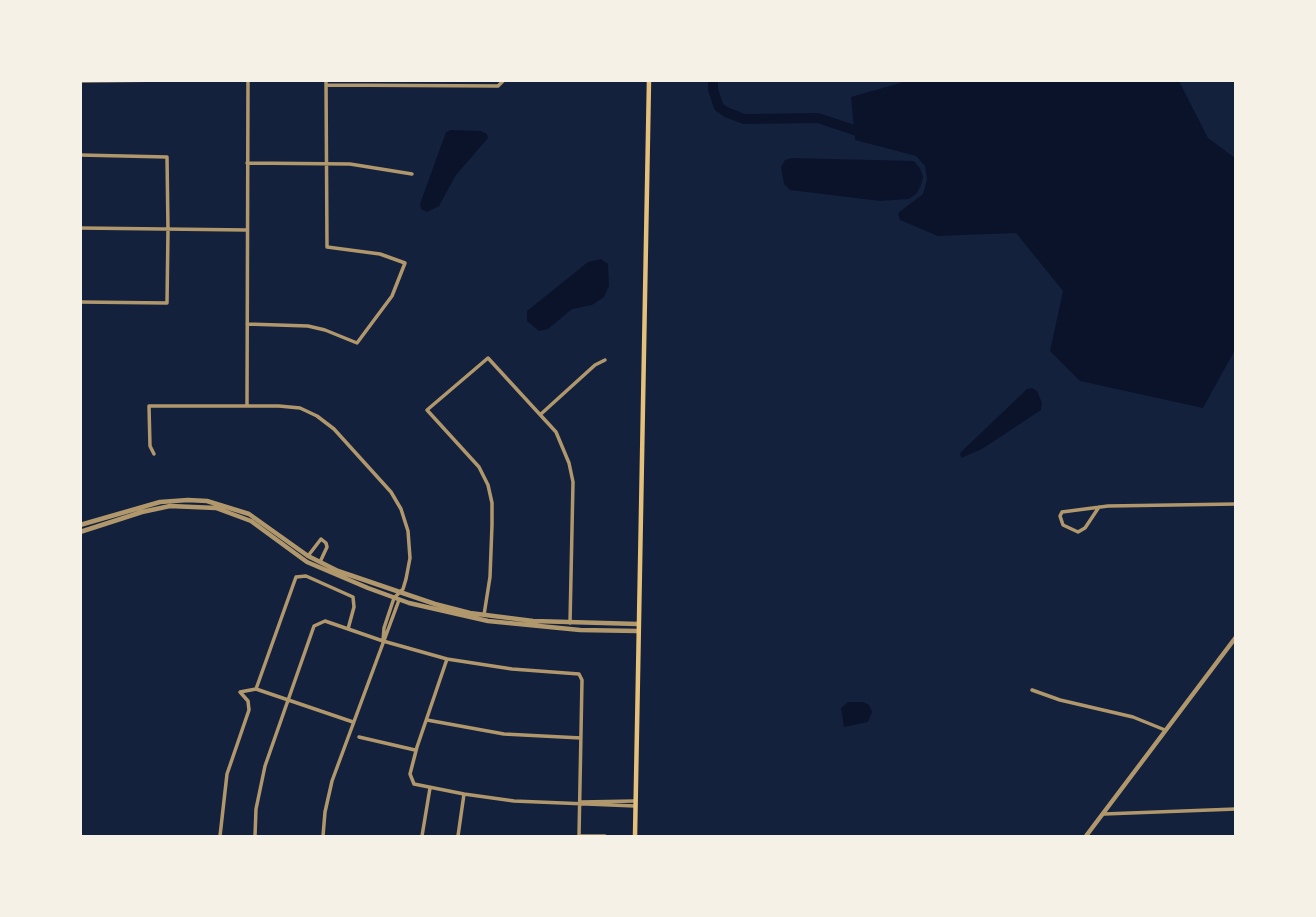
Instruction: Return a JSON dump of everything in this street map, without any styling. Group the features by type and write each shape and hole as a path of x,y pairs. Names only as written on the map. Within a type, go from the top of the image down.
{"main road":[{"path":"635,836 649,80"}],"street":[{"path":"80,81 169,80"},
{"path":"247,406 248,80"},
{"path":"247,324 308,326 357,342 392,296 405,262 368,251 327,247 326,83 499,86 503,82"},
{"path":"80,155 167,157 168,230 167,303 80,302"},
{"path":"247,163 351,164 412,174"},
{"path":"80,228 247,230"},
{"path":"483,618 490,577 492,525 492,503 488,485 480,467 427,410 488,358 541,414 559,440 569,463 573,482 570,623"},
{"path":"541,414 595,365 605,360"},
{"path":"154,454 150,446 149,406 300,408 317,416 334,429 391,492 401,509 408,531 410,558 406,579 384,628 383,641 332,780 323,836"},
{"path":"80,525 160,502 188,499 207,501 249,514 307,559"},
{"path":"1099,507 1085,528 1078,532 1063,525 1060,516 1062,512 1099,507 1236,504"},
{"path":"80,532 156,508 200,506 234,513 251,521 307,559 398,597 483,618 580,630 638,631"},
{"path":"307,559 321,539 326,542 327,548 319,564"},
{"path":"256,689 294,580 299,575 353,597 354,607 348,629"},
{"path":"483,618 638,624"},
{"path":"255,836 261,780 314,626 325,621 447,659 512,669 579,674 582,680 579,836 605,836"},
{"path":"1086,836 1236,637"},
{"path":"447,659 416,750 410,774 411,781 430,788 514,801 579,803 591,800 635,803"},
{"path":"220,836 227,775 249,710 248,701 240,692 256,689 353,722"},
{"path":"1031,690 1060,700 1133,717 1167,731"},
{"path":"426,720 504,734 581,738"},
{"path":"359,737 416,750"},
{"path":"422,836 430,788"},
{"path":"457,836 464,794"},
{"path":"1104,814 1236,809"}],"water":[{"path":"907,81 1179,81 1208,138 1235,158 1235,350 1203,408 1080,381 1050,351 1063,291 1016,233 938,236 900,220 898,213 923,194 927,179 925,166 916,156 855,140 851,97"},
{"path":"481,131 487,134 488,138 456,175 439,206 427,212 421,209 420,204 446,132"},
{"path":"785,160 914,161 923,177 917,193 909,199 880,201 790,190 784,184 781,167"},
{"path":"601,259 608,264 609,286 604,297 592,305 572,309 548,329 539,331 527,321 527,311 588,262"},
{"path":"1027,389 1037,391 1042,403 1041,410 982,449 961,458 960,453"},
{"path":"848,702 863,702 869,705 872,712 868,722 844,727 841,708"}],"waterway":[{"path":"713,80 713,90 719,107 744,119 818,118 864,131"}]}
